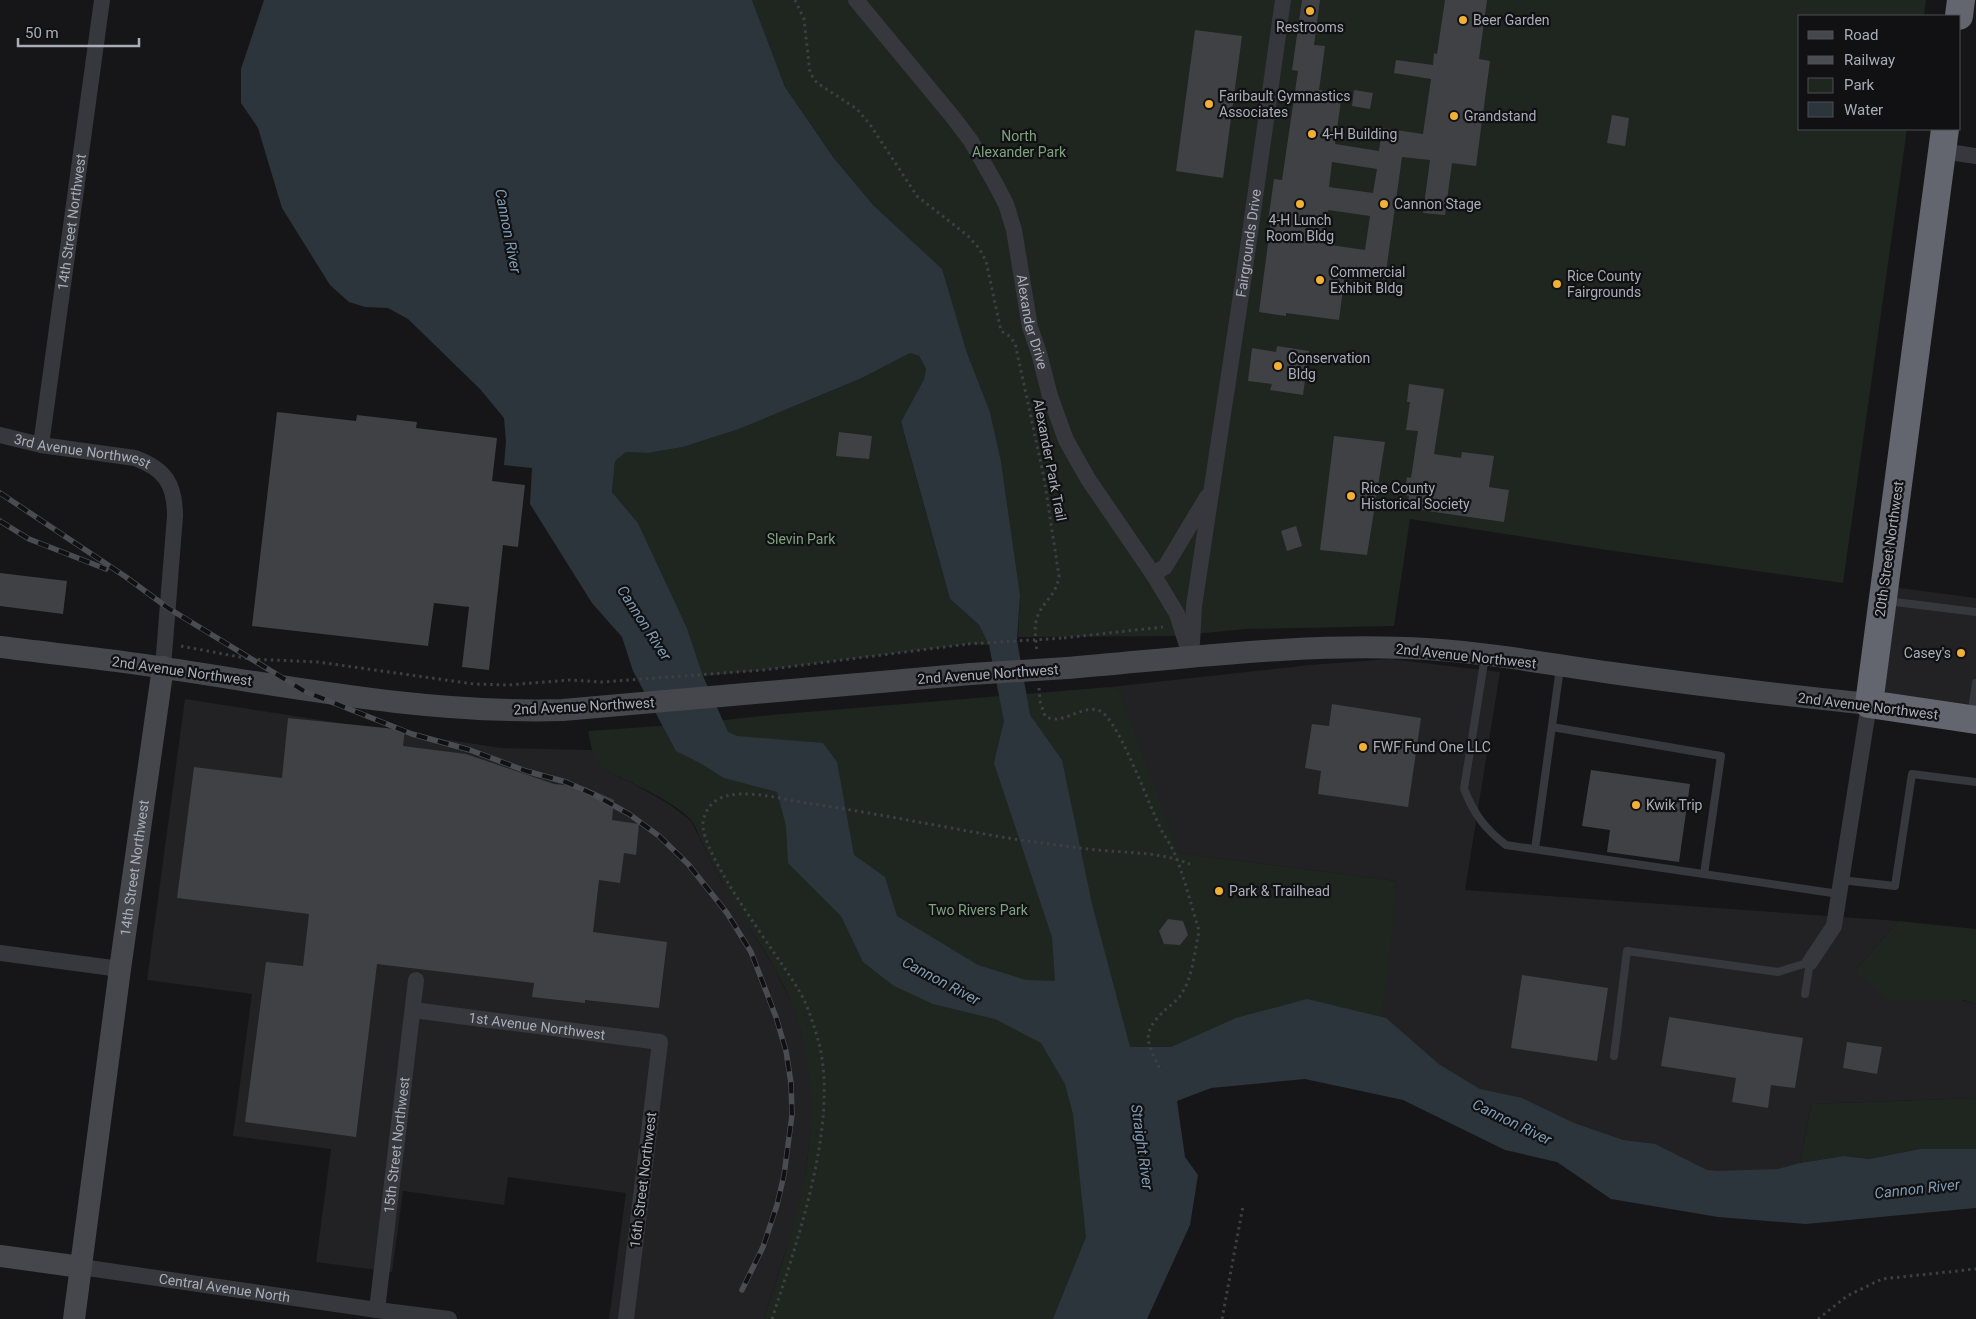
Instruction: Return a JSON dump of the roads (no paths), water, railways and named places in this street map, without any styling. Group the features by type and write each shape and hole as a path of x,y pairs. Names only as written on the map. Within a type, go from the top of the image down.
{"highway":[{"path":"1959,15 1961,0"},
{"name":"20th Street Northwest","path":"1869,704 1943,140"},
{"name":"2nd Avenue Northwest","path":"1869,704 1974,719"}],"street":[{"name":"14th Street Northwest","path":"41,445 102,0"},
{"name":"Alexander Drive","path":"856,0 971,141 1006,204 1014,230 1030,327 1046,375 1050,396 1066,440 1088,479 1153,574 1177,614 1191,658"},
{"name":"Fairgrounds Drive","path":"1191,658 1194,606 1283,0"},
{"path":"1943,140 1976,156"},
{"name":"3rd Avenue Northwest","path":"0,435 41,445 135,458 150,463 162,472"},
{"name":"14th Street Northwest","path":"74,1319 120,969 163,667 175,501 171,486 162,472"},
{"name":"Fairgrounds Drive","path":"1153,574 1164,567 1198,513 1212,486"},
{"name":"2nd Avenue Northwest","path":"0,647 163,667 304,690 444,707 523,711 563,710 764,694 971,674 1297,650 1390,648 1429,649 1485,655 1730,689 1869,704"},
{"name":"20th Street Northwest","path":"1810,962 1834,926 1869,704"},
{"path":"0,953 120,969"},
{"name":"15th Street Northwest","path":"377,1310 416,980"},
{"name":"1st Avenue Northwest","path":"413,1010 660,1042"},
{"name":"16th Street Northwest","path":"626,1319 660,1042"},
{"name":"Central Avenue North","path":"0,1256 449,1319"}],"lane":[{"path":"1883,600 1976,612"},
{"path":"1485,655 1464,789 1472,809 1491,833 1506,845 1704,874 1840,887 1895,886 1912,774 1976,782"},
{"path":"1534,849 1560,666"},
{"path":"1974,719 1976,683"},
{"path":"1552,727 1721,756 1704,874"},
{"path":"1614,1056 1628,951 1778,972 1810,962 1804,994"}],"water":[{"path":"264,0 752,0 785,87 833,157 874,206 942,269 966,350 990,412 1001,461 1020,595 1017,640 1030,715 1062,760 1092,904 1130,1047 1171,1047 1236,1018 1307,999 1386,1018 1440,1065 1480,1089 1522,1098 1574,1123 1623,1140 1655,1144 1707,1170 1778,1169 1800,1163 1844,1156 1869,1159 1920,1149 1976,1149 1976,1208 1806,1224 1718,1217 1611,1199 1557,1162 1505,1150 1403,1100 1305,1079 1211,1088 1177,1101 1185,1157 1198,1175 1190,1225 1147,1319 1053,1319 1086,1237 1073,1114 1065,1084 1041,1043 995,1019 933,1004 894,986 863,962 841,916 788,863 786,826 777,792 724,778 676,751 633,671 622,637 592,603 530,504 532,468 504,465 506,441 504,418 480,389 408,319 388,308 365,307 349,302 330,285 282,208 258,128 241,103 241,69","holes":["910,353 919,356 926,369 924,379 901,422 950,599 979,625 989,645 1004,721 994,763 1052,937 1055,981 1026,980 978,965 897,916 885,877 854,855 837,762 823,743 737,736 728,732 703,676 687,628 638,523 612,492 615,461 626,452 648,453 683,447 739,429 862,378"]}],"railway":[{"path":"0,493 126,577 168,608 304,691 412,734 470,750 526,771 566,782 593,794 629,814 659,836 688,864 727,913 751,952 776,1017 786,1051 791,1083 792,1115 784,1175 777,1205 763,1247 742,1290"},
{"path":"0,521 29,539 106,569"}],"place":[{"name":"Restrooms","path":"1310,11"},
{"name":"Beer Garden","path":"1463,20"},
{"name":"Faribault Gymnastics Associates","path":"1209,104"},
{"name":"Grandstand","path":"1454,116"},
{"name":"4-H Building","path":"1312,134"},
{"name":"4-H Lunch Room Bldg","path":"1300,204"},
{"name":"Cannon Stage","path":"1384,204"},
{"name":"Commercial Exhibit Bldg","path":"1320,280"},
{"name":"Rice County Fairgrounds","path":"1557,284"},
{"name":"Conservation Bldg","path":"1278,366"},
{"name":"Rice County Historical Society","path":"1351,496"},
{"name":"Casey's","path":"1961,653"},
{"name":"FWF Fund One LLC","path":"1363,747"},
{"name":"Kwik Trip","path":"1636,805"},
{"name":"Park & Trailhead","path":"1219,891"}],"park label":[{"name":"North Alexander Park","path":"1019,144"},
{"name":"Slevin Park","path":"801,539"},
{"name":"Two Rivers Park","path":"978,910"}],"water label":[{"name":"Cannon River","path":"508,231"},
{"name":"Cannon River","path":"644,623"},
{"name":"Cannon River","path":"941,981"},
{"name":"Cannon River","path":"1512,1122"},
{"name":"Straight River","path":"1142,1147"},
{"name":"Cannon River","path":"1917,1189"}]}
